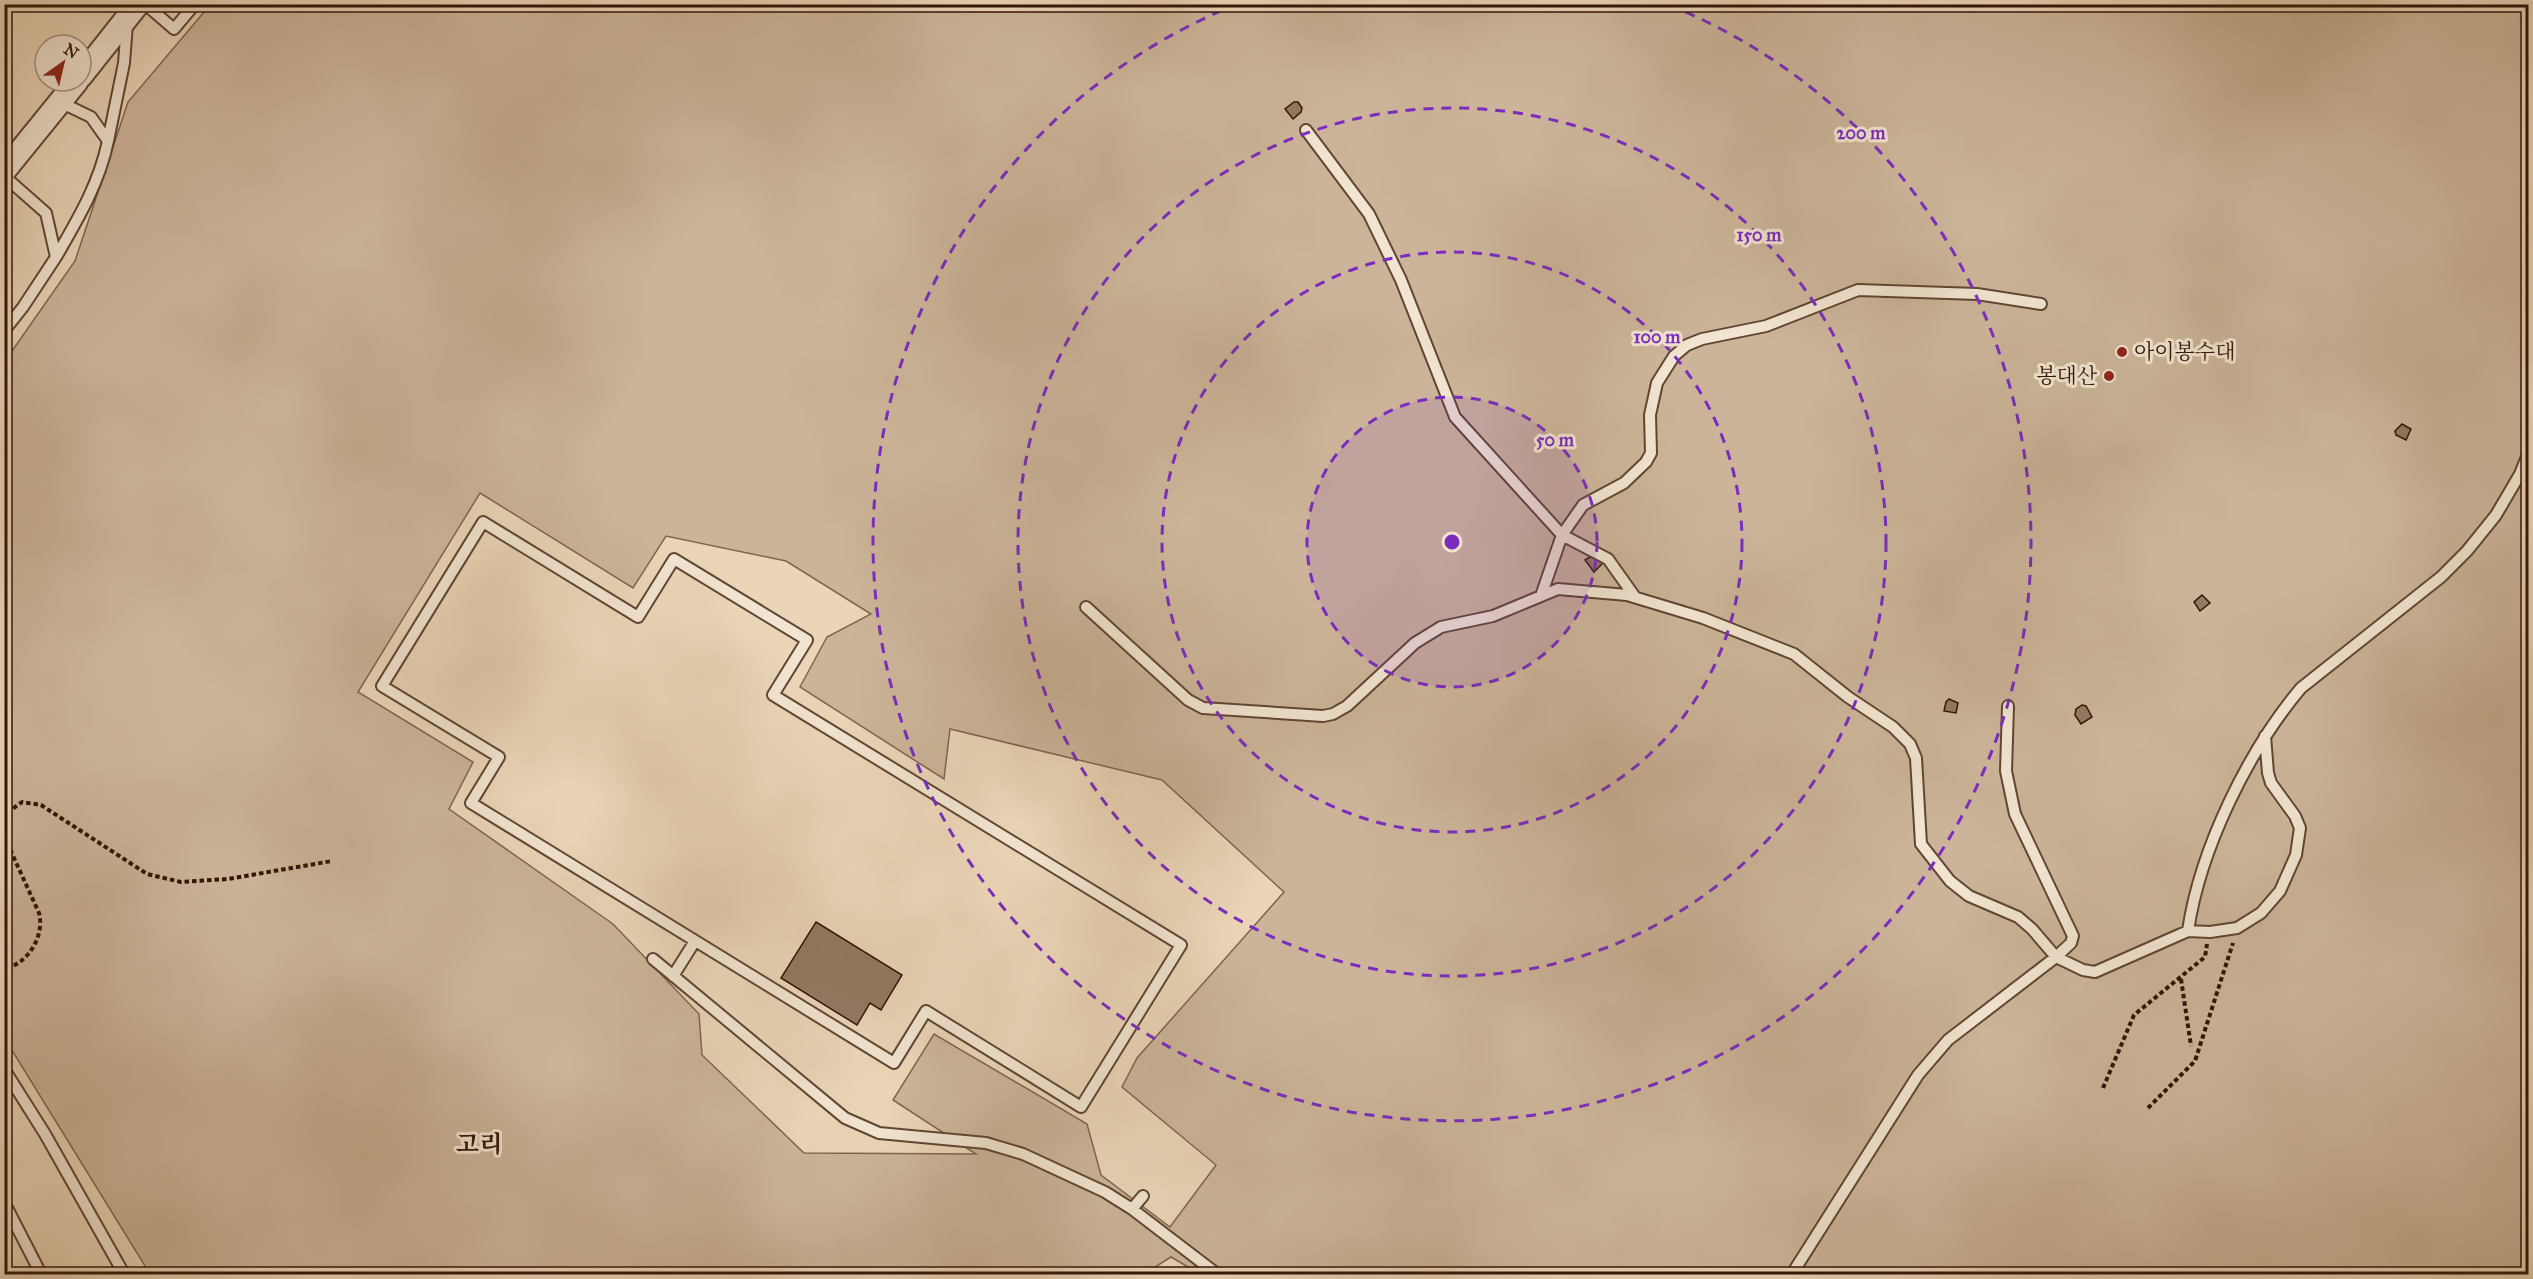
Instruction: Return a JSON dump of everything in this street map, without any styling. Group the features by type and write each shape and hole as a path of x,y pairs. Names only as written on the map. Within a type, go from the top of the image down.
{"street":[{"path":"93,61 132,11"},
{"path":"4,171 67,93"}],"lane":[{"path":"145,4 174,29 195,4"},
{"path":"4,331 56,257 90,196 102,168 124,63 132,11"},
{"path":"60,102 91,117 108,141"},
{"path":"1306,130 1369,214 1401,280 1455,417 1564,531 1608,560 1635,597"},
{"path":"4,176 46,213 56,257"},
{"path":"1541,596 1564,531 1583,505 1624,483 1646,462 1651,453 1650,415 1657,382 1674,356 1687,345 1702,339 1766,326 1858,290 1977,294 2041,304"},
{"path":"2187,931 2199,876 2230,802 2265,736 2282,711 2301,688 2441,577 2467,551 2496,515 2529,454"},
{"path":"483,522 638,617 674,559 807,640 773,695 1181,945 1081,1107 926,1011 894,1063 695,940 471,803 499,758 382,686 483,522"},
{"path":"1086,608 1188,700 1203,708 1323,716 1334,714 1347,706 1415,643 1441,627 1493,616 1558,589 1635,597 1703,618 1794,654 1848,697 1893,727 1910,744 1916,758 1921,844 1950,881 1969,896 2018,917 2032,929 2056,957 2083,970 2096,972 2187,931 2210,932 2237,928 2261,913 2280,891 2296,855 2300,828 2295,816 2271,783 2265,736"},
{"path":"1792,1275 1918,1075 1948,1040 2071,943 2073,936 2015,814 2006,771 2008,706"},
{"path":"673,976 695,940"},
{"path":"653,959 838,1112 861,1126 879,1133 986,1143 1007,1148 1105,1192 1132,1209 1217,1275"},
{"path":"4,1069 45,1134 124,1275"},
{"path":"1132,1209 1143,1196"},
{"path":"4,1203 41,1275"}],"path":[{"path":"4,820 11,810 22,802 41,805 147,874 181,882 228,879 332,861"},
{"path":"4,836 42,923 27,957 15,967 4,969"},
{"path":"2148,1108 2195,1061 2237,928"},
{"path":"2103,1088 2134,1016 2205,957 2210,932"},
{"path":"2181,978 2191,1046"}],"shaded area":[{"path":"210,5 2528,5 2528,1274 1200,1274 1171,1257 1144,1274 150,1274 5,1039 5,361 75,261 128,102","holes":["480,493 633,588 666,536 786,561 871,614 827,637 800,687 944,779 950,729 1162,780 1284,892 1137,1058 1122,1087 1216,1165 1170,1227 1101,1175 1087,1124 934,1034 893,1100 976,1154 804,1153 702,1055 699,1014 613,924 449,809 473,762 358,692"]}],"building":[{"path":"1294,102 1298,102 1302,108 1293,119 1285,109"},
{"path":"2402,424 2411,429 2406,440 2396,435 2395,431"},
{"path":"1593,555 1604,562 1594,572 1585,560"},
{"path":"2202,595 2210,603 2200,611 2194,602"},
{"path":"1949,699 1958,703 1956,713 1944,711"},
{"path":"2082,705 2086,706 2092,717 2081,724 2075,715 2076,709"},
{"path":"816,922 902,975 881,1010 870,1003 857,1025 781,978"}],"place":[{"name":"아이봉수대","path":"2122,352"},
{"name":"봉대산","path":"2109,376"}],"district":[{"name":"고리","path":"479,1144"}]}
